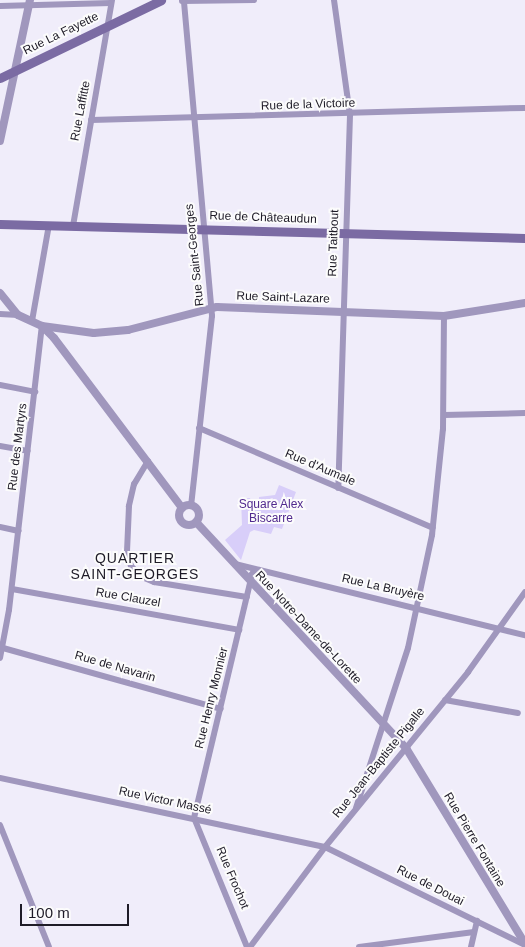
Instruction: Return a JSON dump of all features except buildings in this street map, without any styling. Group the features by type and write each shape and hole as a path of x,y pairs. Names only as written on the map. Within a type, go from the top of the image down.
{"main road":[{"name":"Rue La Fayette","path":"0,78 161,0"},
{"name":"Rue de Châteaudun","path":"0,224 525,238"}],"street":[{"path":"182,1 254,0"},
{"name":"Rue Taitbout","path":"334,0 350,115 338,488"},
{"name":"Rue Saint-Georges","path":"182,1 211,308 190,505"},
{"name":"Rue Laffitte","path":"73,226 111,2"},
{"path":"0,6 29,3 111,2"},
{"path":"0,141 29,3"},
{"name":"Rue de la Victoire","path":"91,120 350,115 525,108"},
{"path":"32,321 49,226"},
{"path":"0,293 18,315"},
{"name":"Rue Saint-Lazare","path":"42,326 94,332 128,330 211,308 444,316 525,303"},
{"path":"0,314 18,315 42,326 148,461 182,508"},
{"path":"356,808 383,726 417,608 433,528 444,415 444,316"},
{"name":"Rue des Martyrs","path":"0,658 12,589 42,326"},
{"path":"0,385 35,392"},
{"path":"444,415 525,413"},
{"name":"Rue d'Aumale","path":"199,428 433,528"},
{"path":"0,446 28,451"},
{"path":"148,461 134,484 129,506 127,552 131,566 142,577 154,582 247,598"},
{"path":"190,505 199,513 196,522 183,522 179,513 182,508 190,505"},
{"name":"Rue Notre-Dame-de-Lorette","path":"196,522 383,726 406,748"},
{"path":"0,527 19,531"},
{"name":"Rue La Bruyère","path":"235,564 525,635"},
{"name":"Rue Henry Monnier","path":"194,818 252,574 259,570"},
{"name":"Rue Clauzel","path":"12,589 240,630"},
{"name":"Rue Jean-Baptiste Pigalle","path":"248,947 325,846 445,700 525,592"},
{"name":"Rue de Navarin","path":"3,648 221,709"},
{"path":"445,700 518,713"},
{"name":"Rue Pierre Fontaine","path":"406,748 525,944"},
{"name":"Rue Victor Massé","path":"0,778 325,846"},
{"name":"Rue Frochot","path":"194,818 248,947"},
{"path":"0,825 49,947"},
{"name":"Rue de Douai","path":"325,846 525,944"},
{"path":"470,947 477,921"},
{"path":"359,947 474,932"}],"green space":[{"name":"Square Alex Biscarre","path":"279,485 296,492 282,529 274,527 271,534 254,530 250,532 241,560 225,540 242,525 241,498 250,498 251,502 259,500 259,497 275,495"}],"district":[{"name":"QUARTIER SAINT-GEORGES","path":"135,566"}]}
